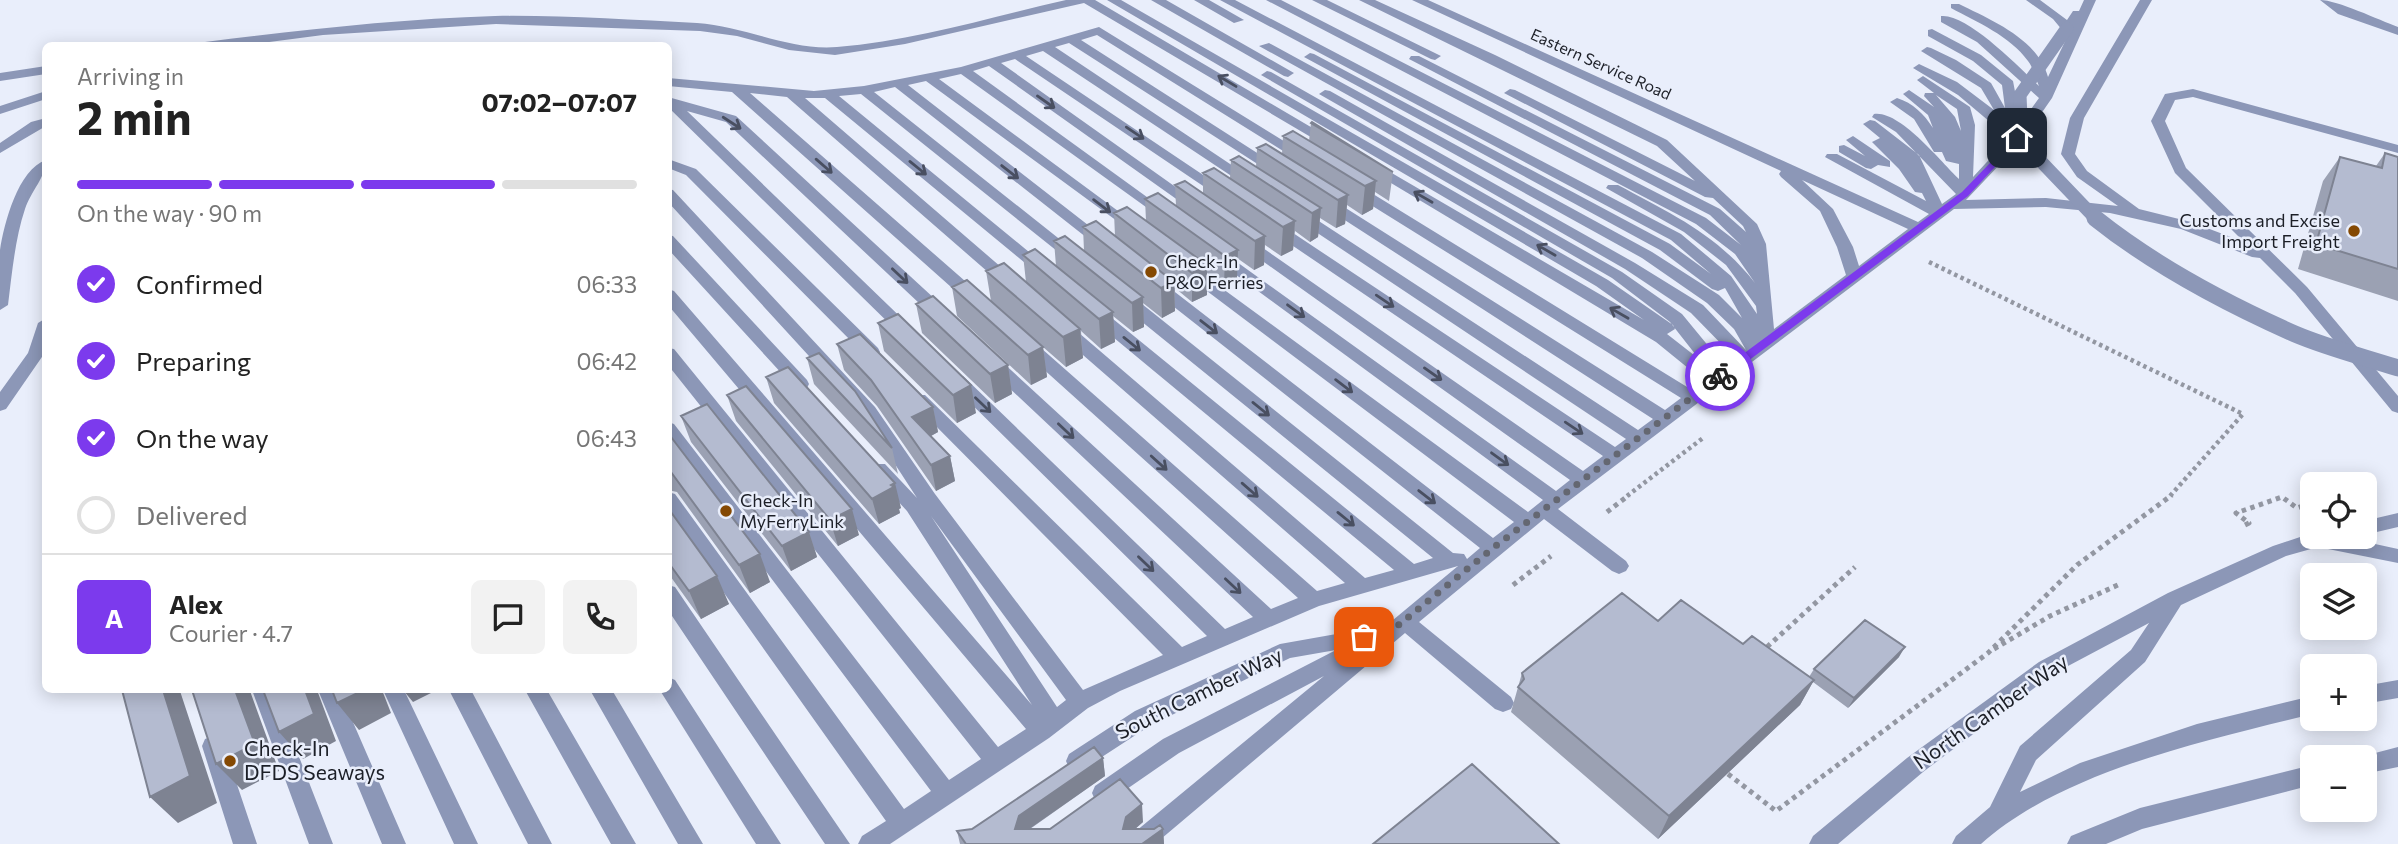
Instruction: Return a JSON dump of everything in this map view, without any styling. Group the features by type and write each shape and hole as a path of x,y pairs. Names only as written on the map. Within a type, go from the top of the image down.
{"lane":[{"path":"236,42 323,31 496,20 689,26 738,32 789,46 835,51 894,43 1081,0"},
{"path":"1087,0 1662,338 1716,379"},
{"path":"1113,0 1602,283 1680,338 1716,379"},
{"path":"1135,0 1617,275 1676,318 1704,352 1716,379"},
{"path":"1157,0 1630,266 1755,349"},
{"path":"1180,0 1647,255 1713,299 1741,326 1755,349"},
{"path":"1200,0 1665,247 1715,283 1746,312"},
{"path":"1226,0 1676,237 1709,263 1738,294 1754,328 1755,349"},
{"path":"1248,0 1689,229 1731,262 1765,307"},
{"path":"1272,0 1701,221 1740,251 1763,282"},
{"path":"1295,0 1716,212 1745,239 1760,263"},
{"path":"1318,0 1464,70 1729,204"},
{"path":"1340,0 1697,173"},
{"path":"1365,0 1491,58 1662,143 1697,173 1750,224 1758,244 1765,307 1755,349"},
{"name":"Eastern Service Road","path":"1418,0 1920,229"},
{"path":"2032,0 2057,16 2067,28"},
{"path":"2089,0 2020,95 2021,118 2031,151 2086,211 2126,243 2180,277 2297,335 2398,368"},
{"name":"South Camber Way","path":"1138,844 1493,548 1965,194 2017,138 2045,98 2089,0"},
{"path":"2143,215 2113,198 2082,174 2068,155 2077,118 2146,0"},
{"path":"2326,0 2342,10 2398,31"},
{"path":"672,82 790,93 828,94 864,90 963,70 1099,31 1319,167"},
{"path":"1905,80 1997,38 2031,75 2045,98"},
{"path":"1072,39 1292,180"},
{"path":"1905,80 1970,41 2013,79 2045,98"},
{"path":"1046,47 1266,192"},
{"path":"1017,55 1230,197"},
{"path":"991,62 1212,218"},
{"path":"963,70 1174,223"},
{"path":"0,77 42,71"},
{"path":"1905,80 1943,77 1972,97 2017,138"},
{"path":"930,78 1145,237"},
{"path":"1905,80 1998,85 2017,138"},
{"path":"1905,80 1901,129 1965,194"},
{"path":"1905,80 1919,116 1965,194"},
{"path":"1905,80 1947,110 1955,132 1965,194"},
{"path":"1905,80 1945,210"},
{"path":"1905,80 1894,171 1945,210 2058,202 2163,218 2228,241 2272,262"},
{"path":"1905,80 1914,158 1945,210"},
{"path":"899,85 1113,252"},
{"path":"736,88 988,310"},
{"path":"864,90 1084,266"},
{"path":"790,93 1023,294"},
{"path":"2398,149 2193,93 2170,97 2158,121 2180,170 2301,290 2398,407"},
{"path":"828,94 1054,279"},
{"path":"0,110 42,96"},
{"path":"672,102 731,119 954,327"},
{"path":"672,103 919,343"},
{"path":"0,149 42,123"},
{"name":"Eastern Service Road","path":"1770,161 1826,208 1845,247 1854,276"},
{"path":"672,165 691,172 882,362"},
{"path":"0,305 7,257 25,187 34,172 42,167"},
{"path":"1342,181 1691,397"},
{"path":"1315,194 1664,418"},
{"path":"672,197 869,411 928,499 1080,702"},
{"path":"1289,207 1638,438"},
{"path":"1264,220 1615,456"},
{"path":"1234,234 1583,480"},
{"path":"672,243 812,396"},
{"path":"1207,247 1550,505 1619,566"},
{"path":"1177,261 1528,522"},
{"path":"1145,277 1493,548"},
{"path":"1115,292 1450,561"},
{"path":"672,299 1048,726"},
{"path":"1086,306 1410,572"},
{"path":"1054,321 1361,586"},
{"path":"0,405 36,354 42,335"},
{"path":"1019,338 1314,600"},
{"path":"985,355 1268,619"},
{"path":"672,357 996,761"},
{"path":"949,372 1223,639"},
{"path":"911,391 1180,659"},
{"path":"672,433 946,794"},
{"path":"867,456 914,506 1048,726"},
{"path":"672,505 901,823"},
{"path":"2377,525 2398,520"},
{"name":"North Camber Way","path":"1821,844 1915,765 2046,667 2175,599 2280,551 2300,545"},
{"path":"870,844 1080,702 1314,600 1493,548"},
{"name":"North Camber Way","path":"2368,549 2398,556"},
{"path":"672,599 838,844"},
{"path":"1998,814 2028,753 2138,656 2175,599"},
{"path":"1397,626 1503,703"},
{"name":"South Camber Way","path":"1056,774 1143,718 1287,650 1397,626"},
{"name":"South Camber Way","path":"1088,803 1171,746 1397,626"},
{"path":"2377,693 2398,689"},
{"path":"672,692 769,844"},
{"path":"264,693 321,844"},
{"path":"329,693 394,844"},
{"path":"395,693 466,844"},
{"path":"462,693 540,844"},
{"path":"538,693 624,844"},
{"path":"603,693 691,844"},
{"path":"1964,844 1998,814 2088,770 2197,733 2300,708"},
{"path":"205,721 245,844"},
{"path":"2377,761 2398,757"},
{"path":"2079,844 2140,819 2300,778"}],"path":[{"path":"1728,774 1776,811 1988,653 2077,565 2173,494 2242,414 1928,261"},
{"path":"1766,647 1855,567"}],"building":[{"path":"1312,122 1393,172 1311,123"},
{"path":"1293,131 1376,181 1365,186 1283,136"},
{"path":"1266,144 1348,195 1338,200 1257,148"},
{"path":"2385,153 2398,157 2398,269 2316,244 2340,157 2382,168"},
{"path":"1239,156 1321,208 1312,213 1231,160"},
{"path":"1214,168 1295,221 1283,227 1203,173"},
{"path":"1185,181 1265,236 1255,241 1175,185"},
{"path":"1158,193 1238,250 1225,256 1145,199"},
{"path":"1127,207 1207,265 1192,273 1114,213"},
{"path":"1096,221 1174,282 1161,288 1083,227"},
{"path":"1065,236 1143,297 1132,303 1054,241"},
{"path":"1035,249 1113,312 1099,319 1023,255"},
{"path":"1004,263 1080,329 1063,337 986,271"},
{"path":"967,280 1043,347 1028,355 952,287"},
{"path":"933,296 1008,365 990,374 916,304"},
{"path":"898,314 971,385 953,395 878,323"},
{"path":"860,334 933,407 912,417 950,456 931,465 871,380 837,344"},
{"path":"819,353 855,391 892,448 807,358"},
{"path":"788,367 895,483 891,485 894,487 872,499 766,377"},
{"path":"746,386 852,509 830,520 727,395"},
{"path":"707,404 809,532 782,546 681,416"},
{"path":"672,438 760,554 739,565 672,473"},
{"path":"672,514 717,576 689,591 672,568"},
{"path":"1622,593 1658,621 1681,600 1743,644 1752,636 1814,680 1669,816 1518,687 1524,679 1522,673"},
{"path":"1865,620 1905,647 1854,698 1814,669"},
{"path":"123,693 164,693 190,776 150,797"},
{"path":"193,693 236,693 255,744 216,764"},
{"path":"264,693 306,693 314,714 279,732"},
{"path":"333,693 358,693 337,703"},
{"path":"1094,747 1103,758 1019,816 1015,829 1050,829 1120,779 1142,804 1126,817 1123,829 1154,829 1160,825 1163,829 1142,844 966,844 957,831 972,829"},
{"path":"1472,764 1559,844 1373,844"}],"way so far":[{"path":"1364,637 1390,632 1493,548 1720,376"}],"place":[{"name":"Customs and Excise Import Freight","path":"2354,231"},
{"name":"Check-In P&O Ferries","path":"1151,272"},
{"name":"Check-In MyFerryLink","path":"726,511"},
{"name":"Check-In DFDS Seaways","path":"230,761"}],"route":[{"path":"1720,376 1965,194 2017,138"}]}
